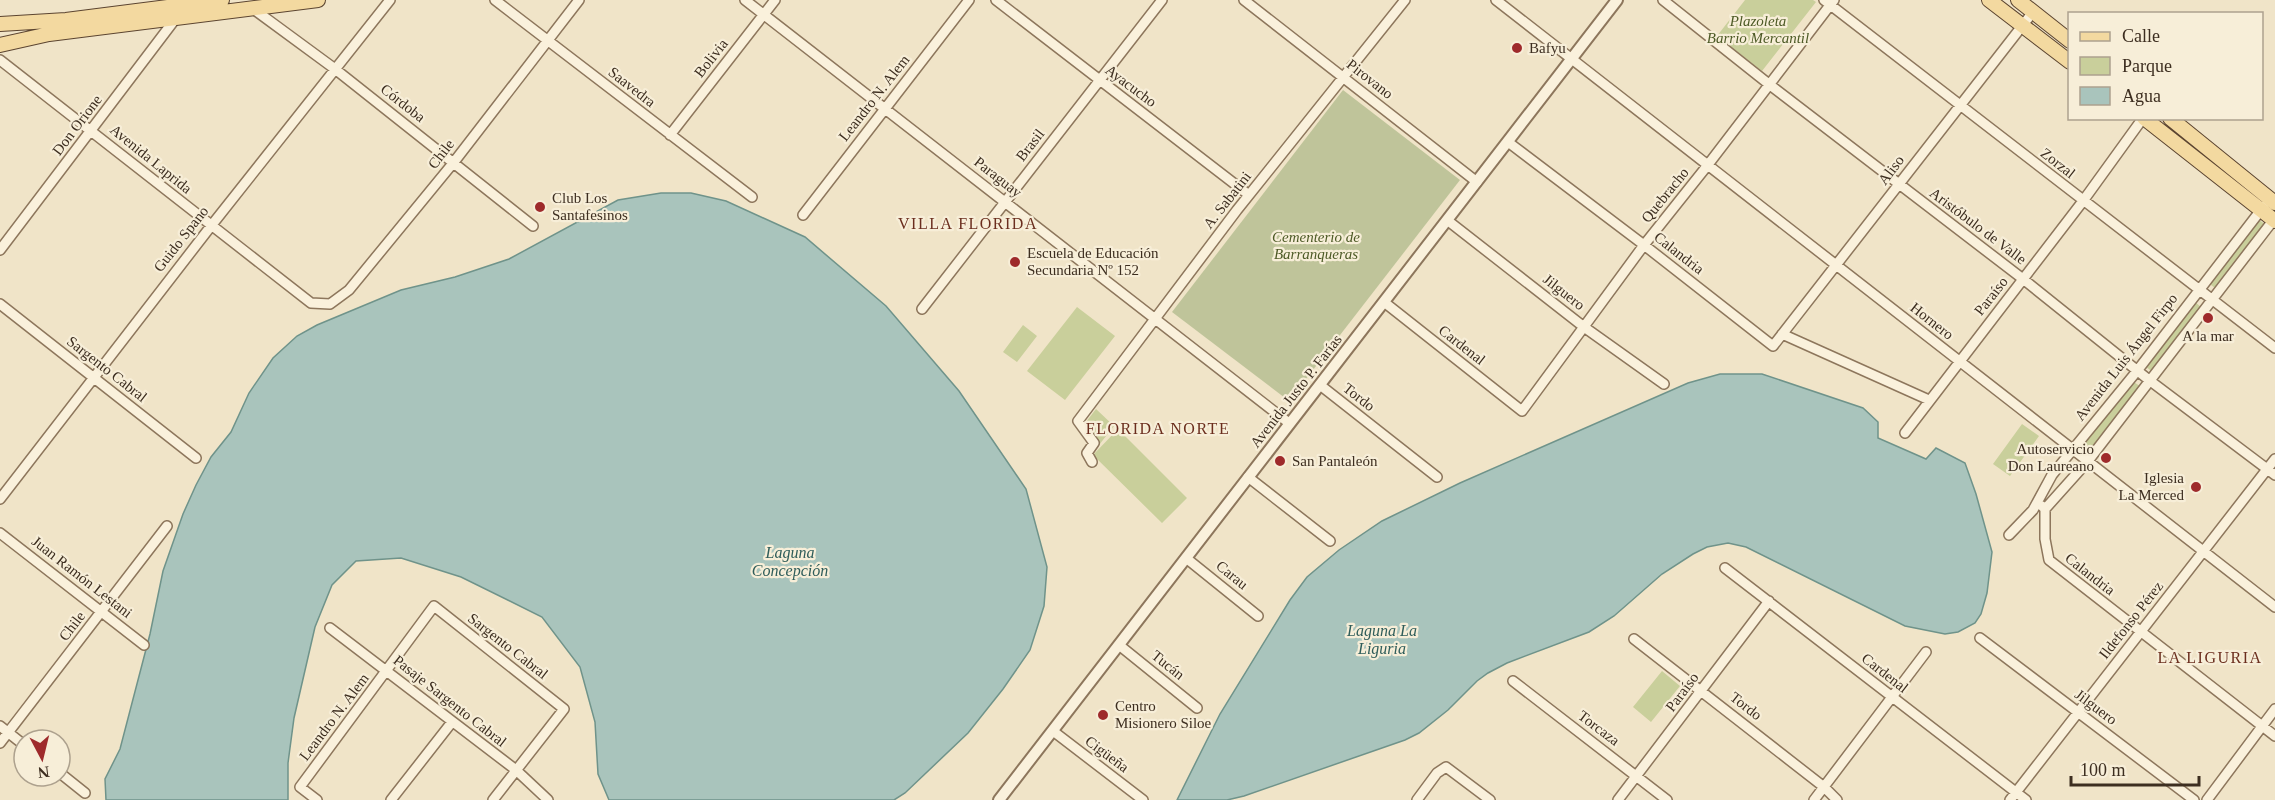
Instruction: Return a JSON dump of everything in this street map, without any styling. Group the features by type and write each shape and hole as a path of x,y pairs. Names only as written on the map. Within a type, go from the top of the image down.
{"main road":[{"path":"0,24 66,20 222,0"},
{"path":"0,45 49,34 318,0"},
{"path":"1989,0 2068,60"},
{"path":"2018,0 2068,38"},
{"path":"2146,120 2268,204"},
{"path":"2172,120 2268,204 2275,220"}],"street":[{"name":"Guido Spano","path":"0,499 211,226 390,0"},
{"name":"Saavedra","path":"495,0 752,197"},
{"name":"Chile","path":"311,303 330,304 349,290 454,162 579,0"},
{"name":"Paraguay","path":"745,0 1289,423"},
{"name":"Bolivia","path":"670,135 775,0"},
{"name":"Leandro N. Alem","path":"803,215 969,0"},
{"name":"Ayacucho","path":"996,0 1249,195"},
{"name":"Brasil","path":"922,309 1162,0"},
{"name":"Pirovano","path":"1244,0 1477,182"},
{"name":"A. Sabatini","path":"1092,462 1087,453 1094,443 1078,422 1249,195 1405,0"},
{"name":"Hornero","path":"1496,0 2275,607"},
{"name":"Avenida Justo P. Farías","path":"999,800 1617,0"},
{"name":"Aristóbulo de Valle","path":"1663,0 2023,279 2136,371 2271,472"},
{"name":"Quebracho","path":"1522,411 1644,245 1770,85 1829,2"},
{"name":"Zorzal","path":"1829,2 2275,348"},
{"name":"Córdoba","path":"252,8 335,69 533,226"},
{"name":"Aliso","path":"1773,346 2033,12"},
{"name":"Don Orione","path":"0,250 176,18"},
{"name":"Avenida Laprida","path":"0,60 311,303"},
{"name":"Paraíso","path":"1905,433 2083,201 2142,120"},
{"name":"Calandria","path":"1508,142 1773,346"},
{"name":"Avenida Luis Ángel Firpo","path":"2041,505 2052,475 2268,204"},
{"name":"Jilguero","path":"1447,220 1584,327 1664,384"},
{"name":"Avenida Luis Ángel Firpo","path":"2009,535 2088,461 2148,380 2275,220"},
{"name":"Cardenal","path":"1384,302 1522,411"},
{"name":"Sargento Cabral","path":"0,304 196,458"},
{"path":"1782,334 1929,400"},
{"name":"Tordo","path":"1320,385 1437,477"},
{"name":"Ildefonso Pérez","path":"2013,796 2203,551 2271,472 2275,459"},
{"path":"1248,477 1330,541"},
{"name":"Calandria","path":"2041,505 2044,539 2049,560 2275,736"},
{"name":"Chile","path":"0,743 4,729 103,612 167,526"},
{"name":"Juan Ramón Lestani","path":"0,533 144,645"},
{"name":"Carau","path":"1186,558 1258,616"},
{"name":"Cardenal","path":"1725,568 1891,697 2013,796 2026,800"},
{"name":"Paraíso","path":"1618,800 1769,602"},
{"name":"Leandro N. Alem","path":"316,800 300,787 434,606"},
{"name":"Sargento Cabral","path":"434,606 564,709 516,770"},
{"name":"Pasaje Sargento Cabral","path":"330,628 516,770 548,800"},
{"name":"Jilguero","path":"1980,638 2194,800"},
{"name":"Tordo","path":"1634,639 1824,787 1837,800"},
{"name":"Tucán","path":"1119,645 1197,708"},
{"path":"1814,800 1926,652"},
{"name":"Torcaza","path":"1513,681 1667,800"},
{"path":"2207,800 2275,709"},
{"path":"391,800 452,722"},
{"name":"Cigüeña","path":"1053,731 1143,800"},
{"path":"1417,800 1437,773 1446,767 1490,800"},
{"path":"493,800 516,770"},
{"path":"72,782 85,792"}],"green space":[{"name":"Plazoleta Barrio Mercantil","path":"1745,0 1813,0 1816,2 1762,71 1717,36"},
{"name":"Cementerio de Barranqueras","path":"1343,90 1460,180 1289,401 1172,312"},
{"path":"2258,219 2266,225 2215,288 2207,282"},
{"path":"2195,302 2201,307 2151,371 2144,365"},
{"path":"1077,307 1115,336 1065,400 1027,371"},
{"path":"1023,325 1037,336 1017,362 1003,352"},
{"path":"2132,381 2140,386 2089,450 2081,444"},
{"path":"1096,409 1114,426 1099,445 1086,422"},
{"path":"2022,424 2039,436 2010,476 1993,464"},
{"path":"1118,429 1187,498 1162,523 1093,455"},
{"path":"1662,671 1680,686 1651,722 1633,707"}],"water":[{"name":"Laguna Concepción","path":"661,193 691,193 726,201 805,237 886,306 959,391 1026,489 1047,567 1044,606 1030,650 968,733 905,793 894,800 609,800 598,774 595,722 580,667 542,617 461,577 401,558 356,561 332,585 315,627 294,718 288,763 288,800 106,800 105,779 120,749 150,634 163,571 183,514 211,457 231,432 249,393 273,358 297,336 317,325 401,290 455,277 509,259 618,200"},
{"name":"Laguna La Liguria","path":"1720,374 1762,374 1863,408 1878,422 1878,438 1926,459 1936,448 1965,463 1992,552 1987,593 1981,614 1975,623 1958,632 1945,634 1905,626 1746,547 1728,543 1707,547 1662,574 1614,616 1589,632 1507,663 1488,673 1448,710 1419,733 1405,740 1244,796 1227,800 1177,800 1220,714 1290,600 1307,577 1339,550 1382,521 1460,483 1688,383"}],"place":[{"name":"Bafyu","path":"1517,48"},
{"name":"Club Los Santafesinos","path":"540,207"},
{"name":"Escuela de Educación Secundaria Nº 152","path":"1015,262"},
{"name":"A la mar","path":"2208,318"},
{"name":"Autoservicio Don Laureano","path":"2106,458"},
{"name":"San Pantaleón","path":"1280,461"},
{"name":"Iglesia La Merced","path":"2196,487"},
{"name":"Centro Misionero Siloe","path":"1103,715"}],"district":[{"name":"VILLA FLORIDA","path":"968,223"},
{"name":"FLORIDA NORTE","path":"1158,428"},
{"name":"LA LIGURIA","path":"2210,657"}]}
